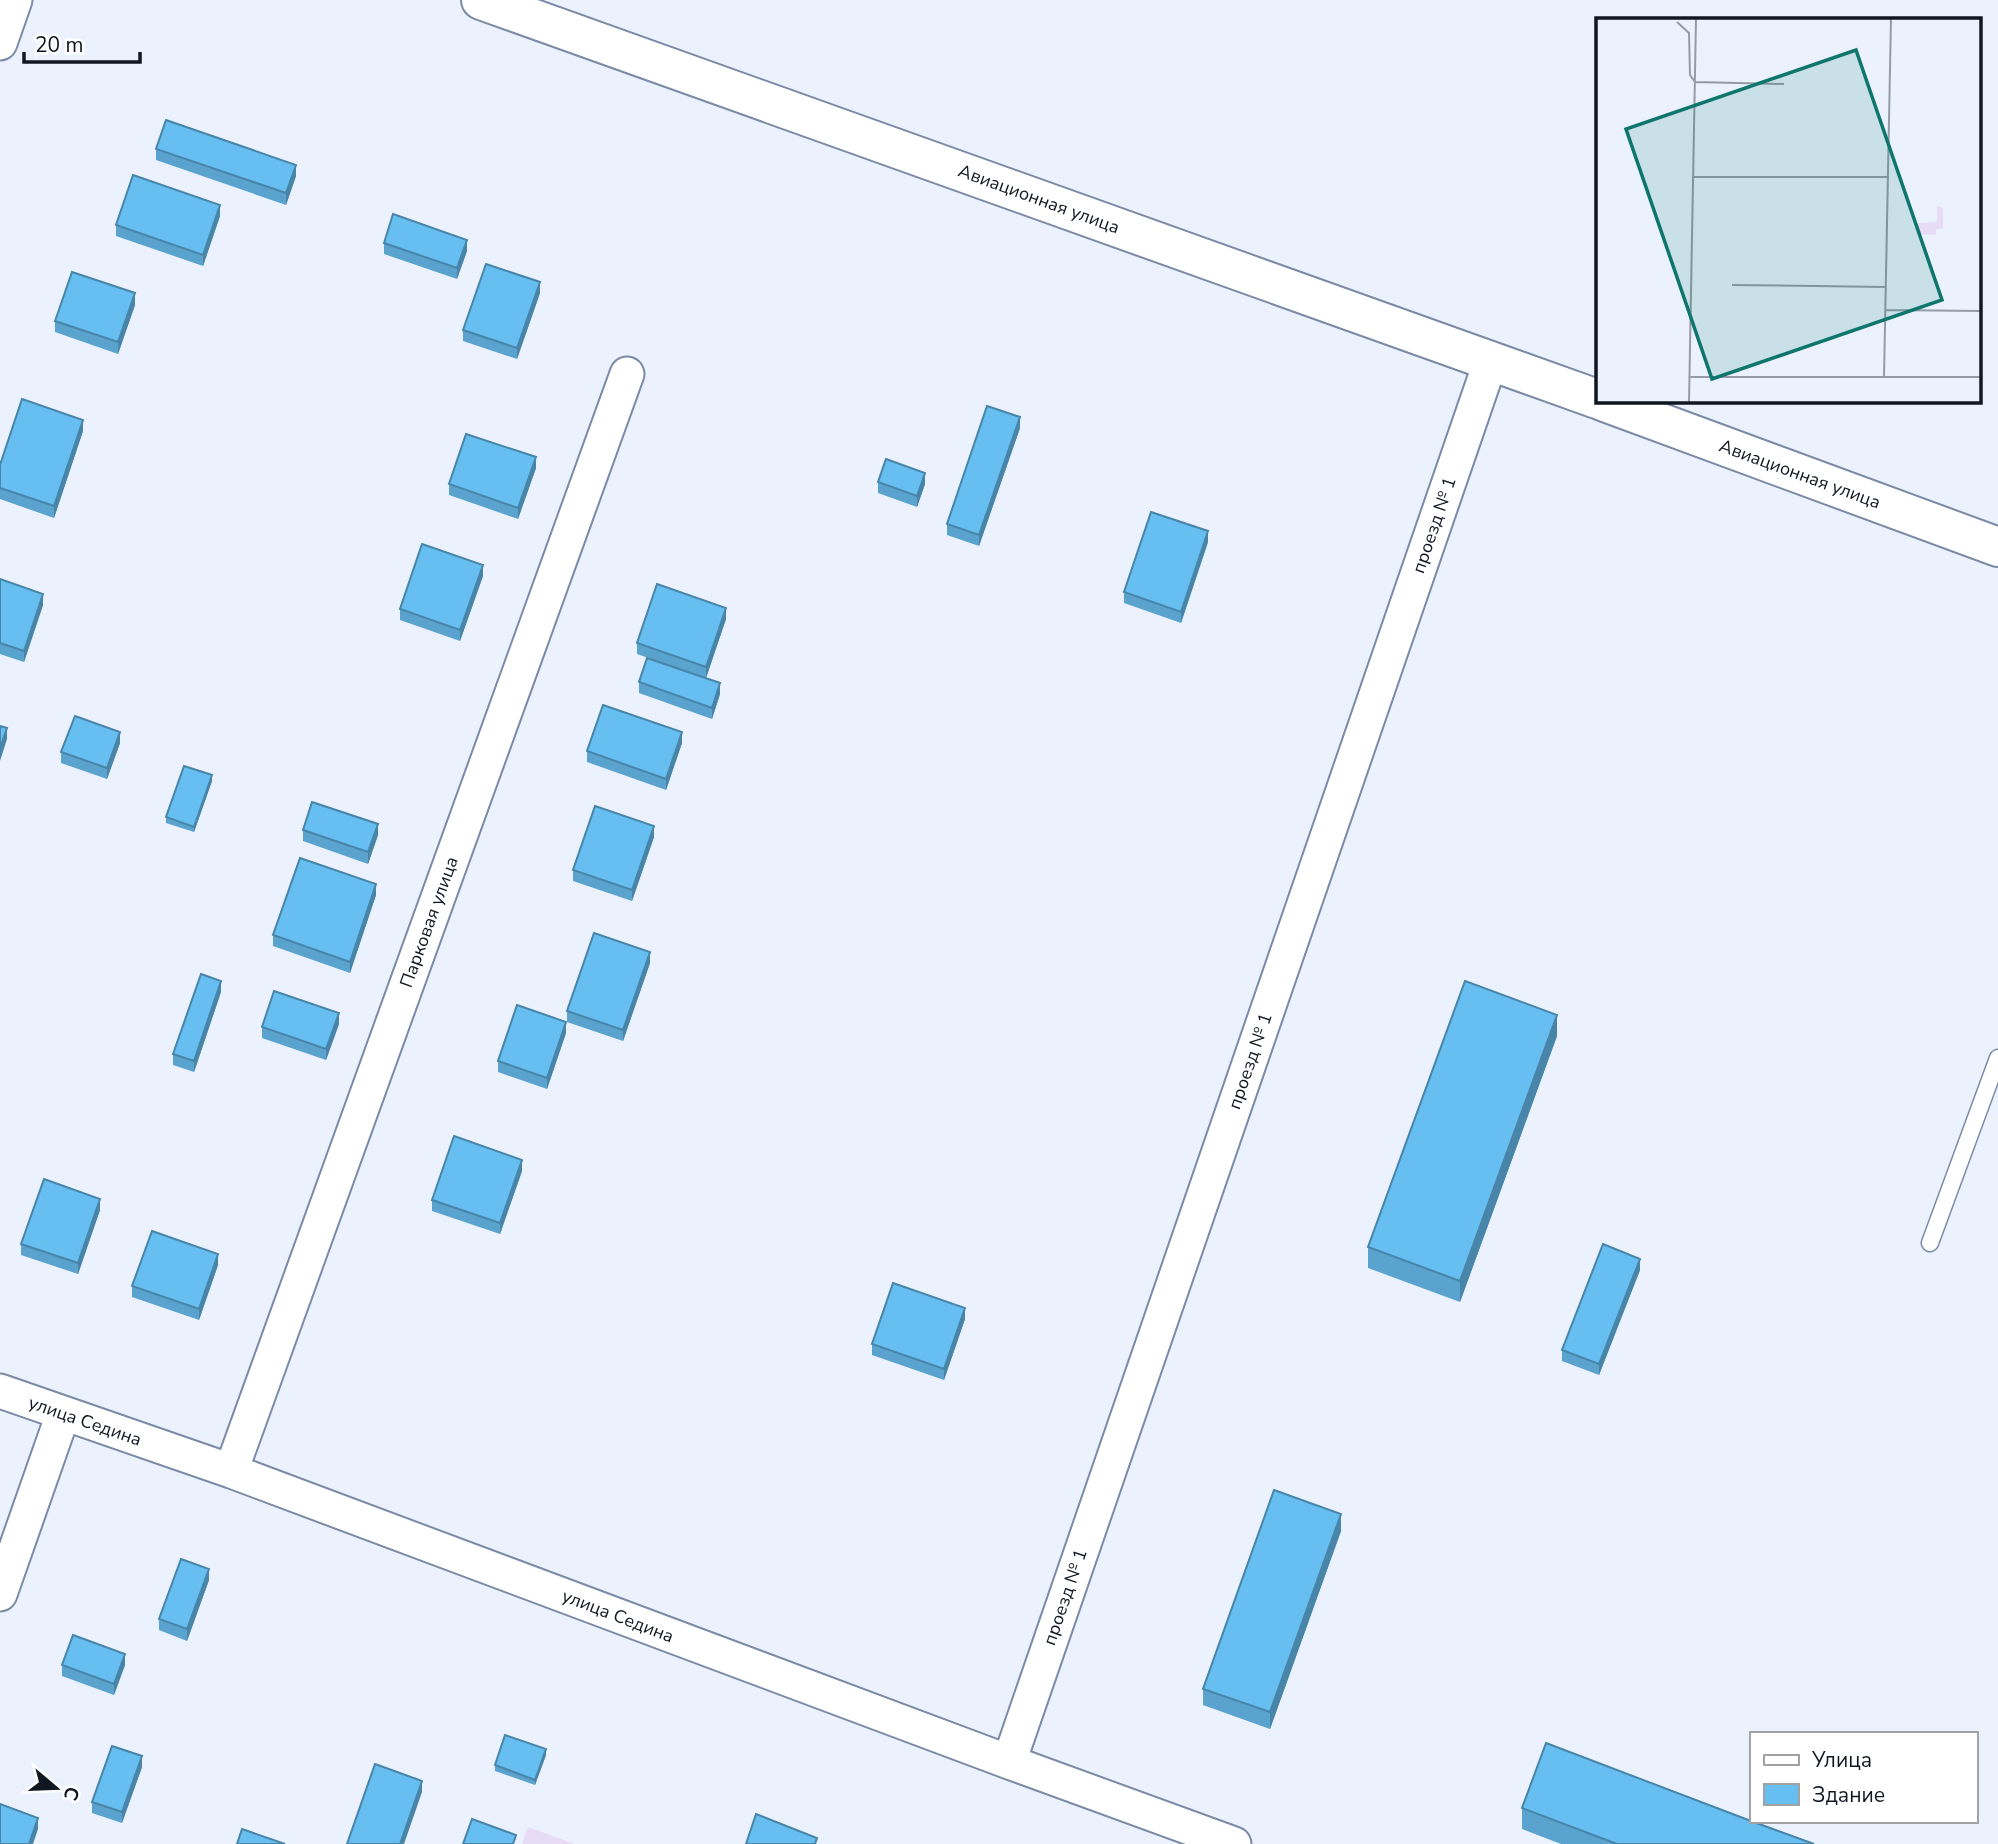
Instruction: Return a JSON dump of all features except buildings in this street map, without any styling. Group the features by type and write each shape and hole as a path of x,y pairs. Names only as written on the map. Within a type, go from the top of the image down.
{"main road":[{"name":"Авиационная улица","path":"481,0 1596,399"},
{"name":"Авиационная улица","path":"1604,402 1998,547"}],"street":[{"path":"0,43 15,0"},
{"name":"проезд № 1","path":"1009,1762 1491,360"},
{"name":"Парковая улица","path":"231,1471 627,374"},
{"name":"улица Седина","path":"0,1391 231,1471 1234,1844"},
{"path":"0,1594 63,1415"}],"lane":[{"path":"1930,1243 1998,1059"}],"shaded area":[{"path":"528,1827 575,1844 522,1844"}]}
